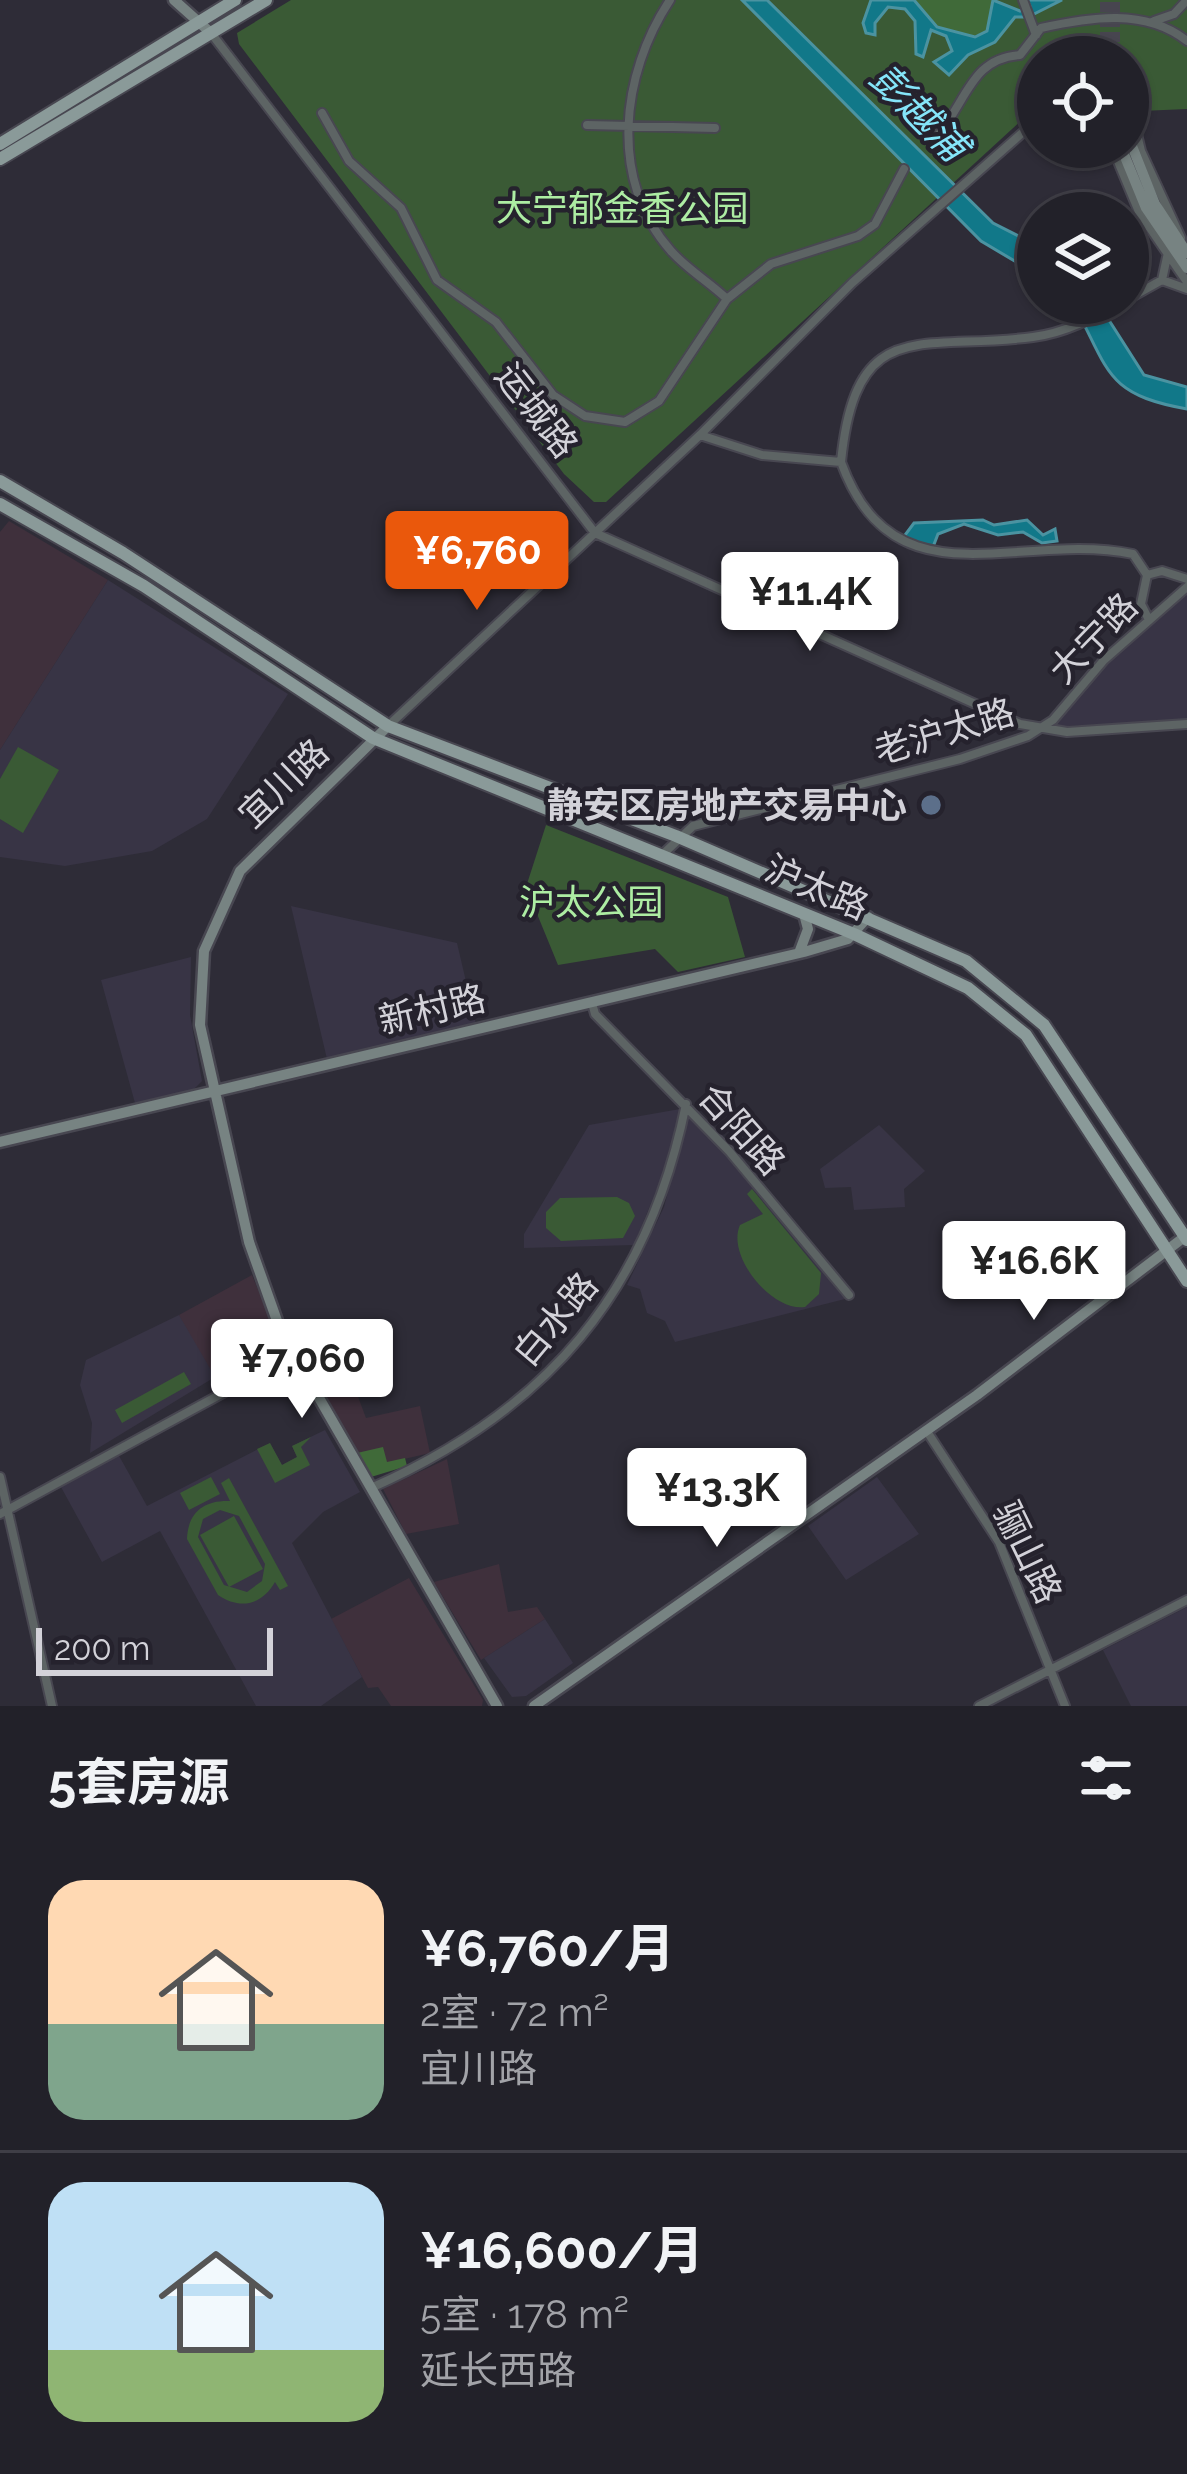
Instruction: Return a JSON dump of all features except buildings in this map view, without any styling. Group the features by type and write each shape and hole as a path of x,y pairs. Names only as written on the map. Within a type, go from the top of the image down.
{"main road":[{"path":"0,144 235,0"},
{"path":"0,159 266,0"},
{"name":"沪太路","path":"0,482 123,554 388,726 676,836 966,961 1024,1004 1068,1059 1186,1238"},
{"name":"沪太路","path":"0,504 128,577 374,738 854,934 932,968 1002,1011 1025,1035 1187,1281"}],"street":[{"name":"运城路","path":"174,0 202,20 595,533 1041,729"},
{"path":"670,0 644,44 626,126 640,205 674,255 727,299"},
{"path":"1023,1 1036,35"},
{"path":"1153,22 1174,14 1187,1"},
{"path":"934,140 952,121 981,67 995,57 1020,55 1042,28 1101,18 1153,22 1187,41"},
{"path":"322,113 349,161 401,208 436,280 496,322 553,395 585,416 625,422 648,410 682,370 727,299 771,264 858,236 875,224 904,169"},
{"path":"587,125 715,128"},
{"name":"宜川路","path":"497,1706 292,1354 253,1256 214,1091 199,997 204,951 218,912 260,845 700,435 852,284 1017,139"},
{"path":"1123,168 1139,212 1187,286"},
{"path":"1126,168 1146,208 1187,268"},
{"path":"1141,168 1155,204 1186,252"},
{"path":"1149,168 1186,252"},
{"path":"1162,280 1167,257"},
{"path":"1149,287 1162,280 1187,286"},
{"path":"1081,324 1034,337 919,343 894,349 854,388 841,462 863,509 906,546 945,553 1125,552 1148,575"},
{"path":"700,435 762,455 841,462"},
{"path":"1148,575 1162,571 1187,583"},
{"path":"1148,575 1141,604 1148,618"},
{"name":"大宁路","path":"1041,729 1187,583"},
{"name":"老沪太路","path":"676,836 693,826 993,749 1041,729 1187,724"},
{"path":"662,855 676,836"},
{"path":"799,953 808,928 804,914"},
{"path":"854,934 868,917"},
{"name":"新村路","path":"0,1142 799,953 854,934"},
{"name":"合阳路","path":"592,1003 595,1014 686,1104 849,1295"},
{"name":"白水路","path":"368,1489 476,1434 538,1383 588,1332 651,1226 686,1104"},
{"path":"534,1706 926,1430 1186,1238"},
{"path":"4,1512 292,1354"},
{"name":"骊山路","path":"926,1430 999,1542 1065,1706"},
{"path":"0,1477 4,1512 52,1706"},
{"path":"979,1706 1187,1600"}],"shaded area":[{"path":"9,521 108,580 0,750 0,532"},
{"path":"108,580 288,694 207,819 152,851 65,866 0,857 0,750"},
{"path":"1187,591 1187,720 1049,727 1108,662"},
{"path":"291,906 457,943 476,1024 327,1059"},
{"path":"191,957 190,1015 202,1081 193,1090 135,1103 101,980"},
{"path":"680,1109 665,1169 634,1245 524,1248 524,1234 589,1125"},
{"path":"688,1114 845,1299 675,1342 665,1321 647,1313 640,1289 627,1285 664,1207"},
{"path":"879,1125 925,1171 904,1189 905,1207 854,1210 851,1187 825,1188 820,1169"},
{"path":"252,1275 283,1350 224,1381 219,1368 211,1371 189,1340 179,1315"},
{"path":"179,1315 215,1377 90,1453 92,1423 80,1385 86,1360"},
{"path":"333,1330 366,1418 420,1406 430,1453 387,1463 357,1453 296,1339"},
{"path":"325,1430 360,1492 323,1512 292,1543 362,1677 321,1706 256,1706 160,1531 102,1562 61,1487 118,1454 147,1506 270,1443 282,1465 297,1457 292,1446"},
{"path":"447,1459 459,1524 406,1534 383,1489"},
{"path":"877,1477 919,1534 846,1580 808,1526"},
{"path":"499,1564 508,1612 537,1607 545,1619 481,1660 434,1582"},
{"path":"409,1578 483,1700 482,1706 391,1706 378,1687 368,1688 331,1619"},
{"path":"1187,1607 1187,1706 1131,1706 1103,1650"},
{"path":"545,1619 573,1663 526,1696 512,1697 484,1658"}],"green space":[{"name":"大宁郁金香公园","path":"291,0 1187,0 1187,109 1149,111 1149,36 1017,36 1017,124 606,502 594,502 564,474 239,44 237,33"},
{"path":"914,0 993,0 986,31 965,36 935,24"},
{"path":"18,747 59,770 23,833 0,819 0,779"},
{"name":"沪太公园","path":"546,825 728,897 745,957 678,972 655,949 558,965 526,887"},
{"path":"752,1189 821,1273 819,1294 805,1307 779,1301 746,1266 737,1238 740,1225 763,1214 747,1194"},
{"path":"617,1197 629,1203 635,1216 623,1238 561,1241 546,1228 546,1212 560,1198"},
{"path":"184,1372 191,1384 122,1423 115,1410"},
{"path":"311,1437 301,1447 310,1465 275,1483 257,1449 270,1443 282,1465 297,1457 292,1446"},
{"path":"383,1447 387,1462 405,1458 407,1466 371,1477 357,1453"},
{"path":"211,1477 220,1494 189,1510 180,1493"},
{"path":"229,1478 288,1586 280,1590 275,1582 264,1596 250,1603 234,1603 218,1595 187,1539 190,1522 199,1510 230,1501 221,1483","holes":["220,1510 239,1516 265,1564 262,1581 247,1592 224,1585 198,1537 203,1519"]},
{"path":"234,1516 263,1569 229,1587 200,1535"}],"water":[{"path":"742,0 767,0 993,223 1017,235 1017,262 981,241"},
{"path":"871,0 914,0 937,27 975,37 987,31 993,0 1020,11 1030,6 1027,0 1062,0 1028,17 1015,17 995,42 968,55 949,75 934,62 952,51 946,36 931,30 923,57 916,54 915,21 905,9 888,7 875,23 875,35 866,33 863,23"},
{"path":"1084,324 1111,324 1144,375 1187,387 1187,409 1139,396 1124,387 1103,362"},
{"path":"983,520 994,525 1027,520 1043,535 1055,529 1057,541 1042,543 1023,532 998,535 964,524 938,534 933,547 902,539 914,523"}],"tunnel":[{"path":"1105,0 1105,36"},
{"path":"1115,0 1115,36"}],"place":[{"name":"静安区房地产交易中心","path":"931,805"}],"water label":[{"name":"彭越浦","path":"919,112"}]}
